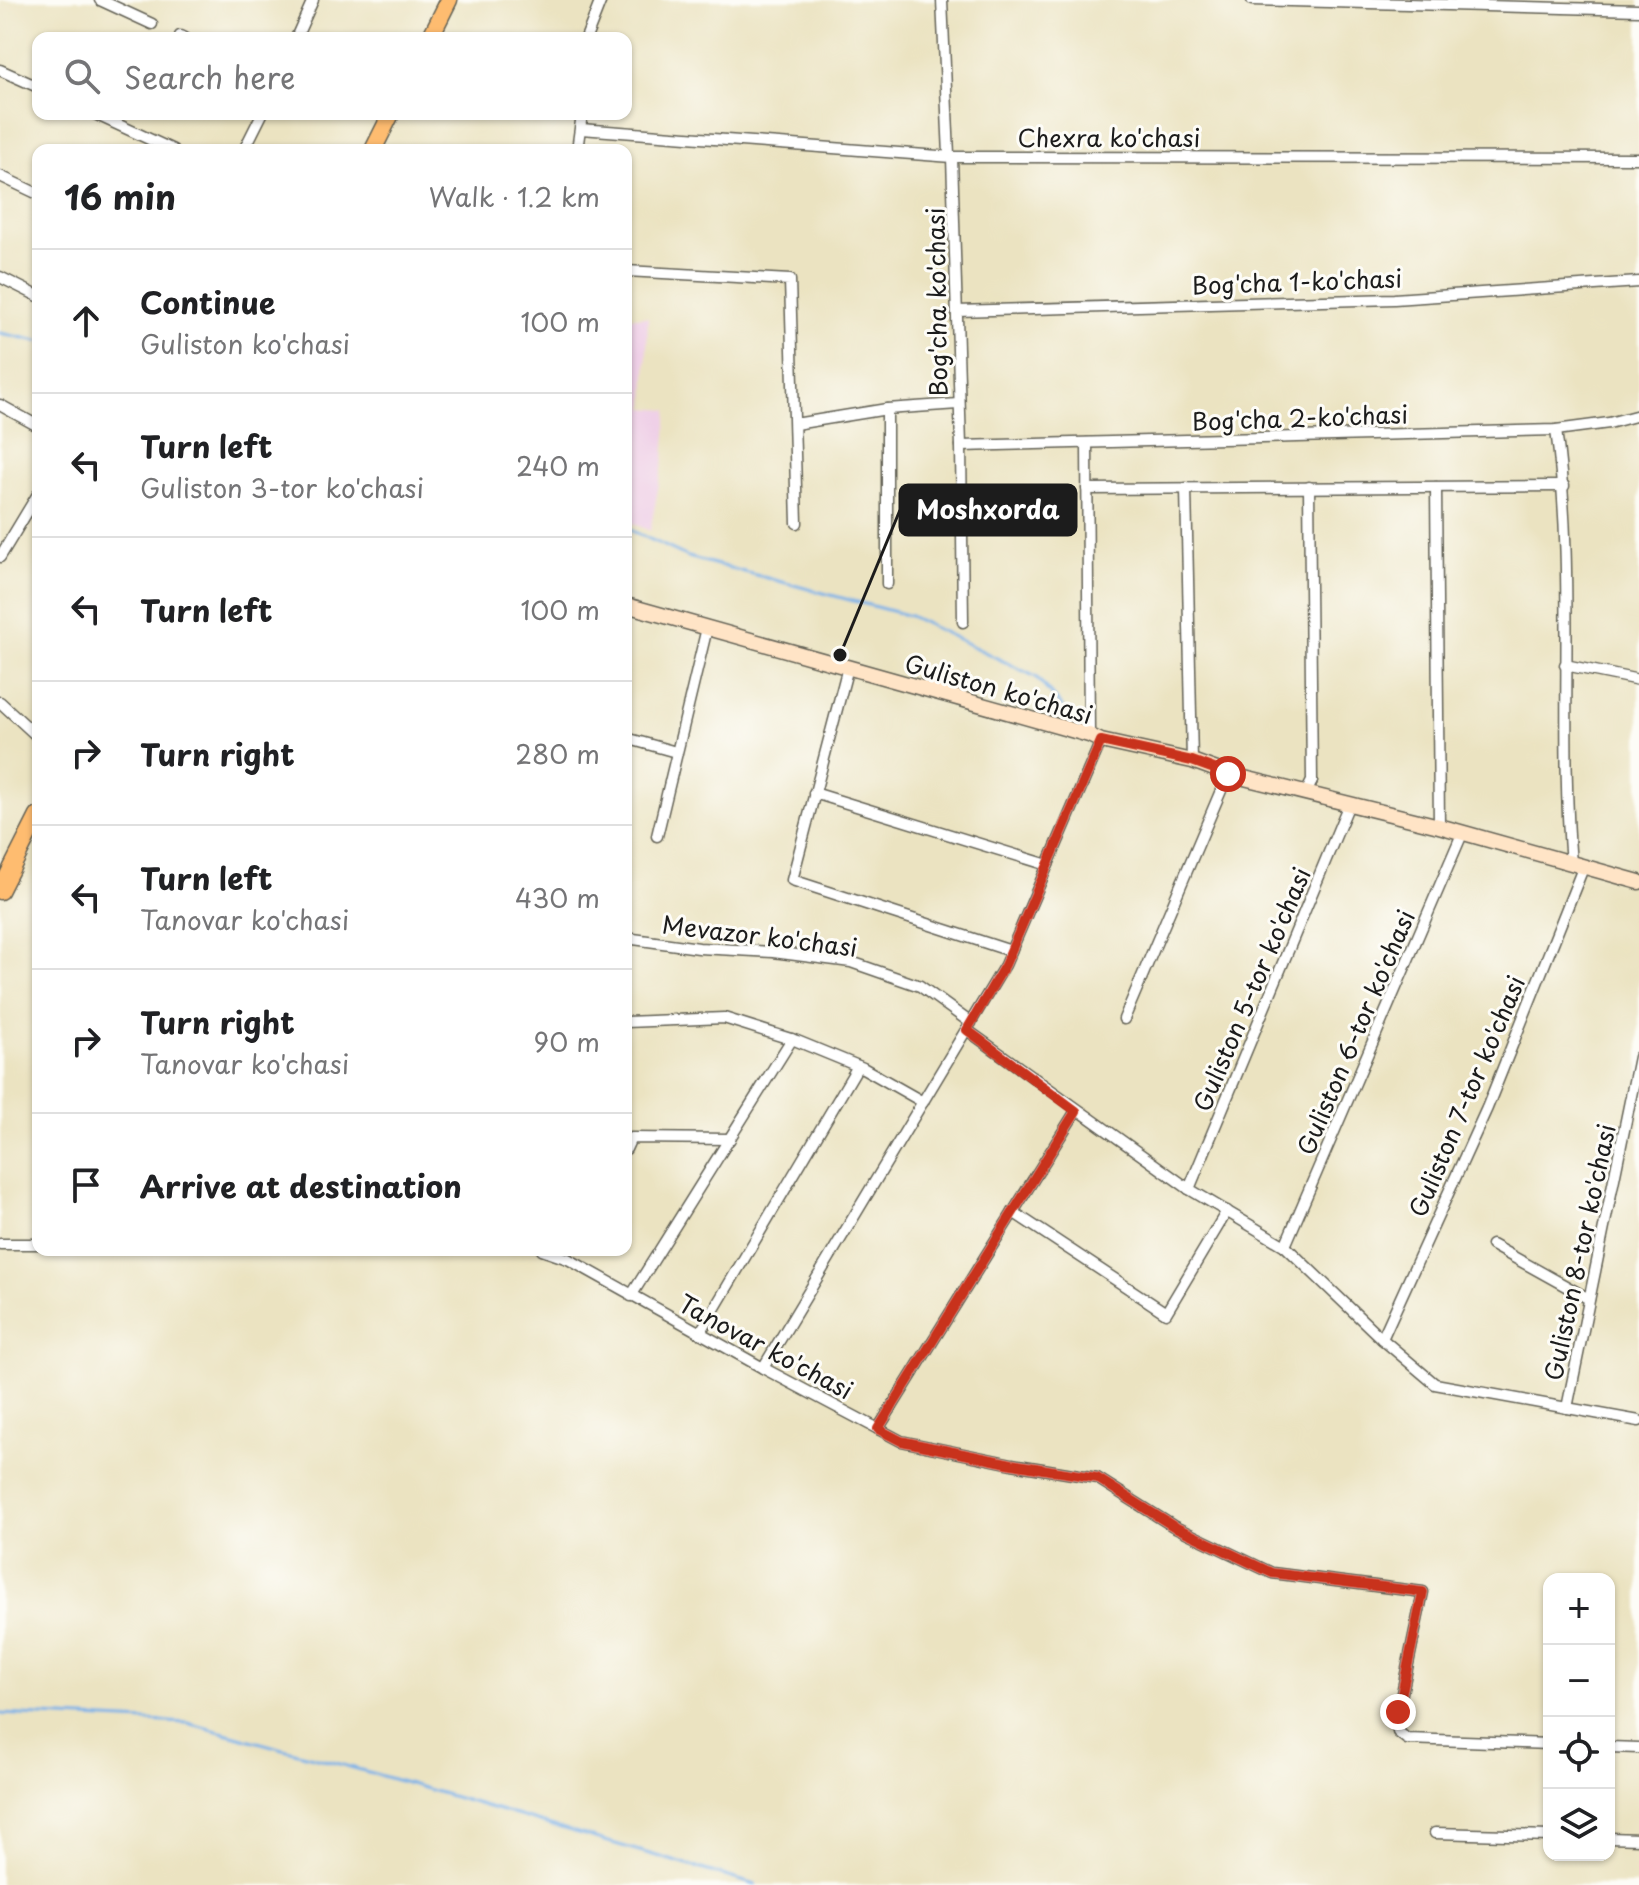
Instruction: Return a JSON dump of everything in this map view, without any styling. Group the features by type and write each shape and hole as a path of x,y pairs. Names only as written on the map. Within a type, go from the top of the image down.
{"highway":[{"path":"433,32 449,0"},
{"path":"376,144 388,120"},
{"path":"0,891 32,828"}],"main road":[{"name":"Guliston ko'chasi","path":"632,607 1095,738 1439,826 1639,882"}],"street":[{"path":"100,0 152,24"},
{"path":"299,32 313,0"},
{"path":"588,32 601,0"},
{"name":"Bog'cha ko'chasi","path":"942,0 957,311 963,622"},
{"path":"1252,0 1639,10"},
{"path":"0,70 32,84"},
{"path":"108,120 160,144"},
{"path":"247,144 259,120"},
{"path":"578,144 582,120"},
{"name":"Chexra ko'chasi","path":"581,129 951,156 1639,158"},
{"path":"0,176 32,191"},
{"path":"632,271 790,280 797,523"},
{"path":"0,277 32,293"},
{"name":"Bog'cha 1-ko'chasi","path":"957,311 1394,299 1639,282"},
{"path":"795,424 887,409 958,404"},
{"path":"0,405 32,423"},
{"path":"887,409 887,584"},
{"name":"Bog'cha 2-ko'chasi","path":"961,446 1556,430 1609,423 1639,415"},
{"path":"1556,430 1564,486 1565,665 1577,866"},
{"path":"763,1368 969,1027 1011,951 1048,865 1095,738 1087,443"},
{"path":"1087,489 1564,486"},
{"path":"1306,793 1312,781 1309,487"},
{"path":"1436,487 1439,826"},
{"path":"1186,488 1192,761"},
{"path":"0,557 32,504"},
{"path":"0,526 13,534"},
{"path":"657,836 707,628"},
{"path":"1565,665 1639,680"},
{"path":"848,667 792,880 1011,951"},
{"path":"0,702 32,731"},
{"path":"632,740 676,752"},
{"path":"1124,1019 1228,774"},
{"path":"814,793 1048,865"},
{"name":"Guliston 5-tor ko'chasi","path":"1189,1189 1349,804"},
{"name":"Guliston 6-tor ko'chasi","path":"1285,1246 1462,834"},
{"name":"Guliston 7-tor ko'chasi","path":"1382,1339 1487,1108 1577,866"},
{"name":"Mevazor ko'chasi","path":"632,939 851,962 920,986 1076,1111 1189,1189 1285,1246 1382,1339 1435,1384 1639,1421"},
{"path":"632,1022 724,1018 792,1039 858,1066 923,1102"},
{"path":"631,1296 792,1039"},
{"name":"Guliston 8-tor ko'chasi","path":"1567,1408 1639,1057"},
{"path":"700,1333 858,1066"},
{"path":"878,1429 1076,1111"},
{"path":"632,1138 730,1139"},
{"path":"1013,1212 1166,1313 1227,1211"},
{"path":"0,1244 32,1244"},
{"path":"1492,1245 1589,1299"},
{"name":"Tanovar ko'chasi","path":"573,1256 631,1296 901,1441 1097,1478 1173,1526 1272,1573 1423,1592 1398,1712 1398,1732 1407,1739 1543,1744"},
{"path":"1615,1747 1639,1748"},
{"path":"1435,1833 1543,1836"},
{"path":"1615,1838 1639,1839"}],"shaded area":[{"path":"632,317 648,317 645,408 668,410 664,458 650,531 632,523"}],"waterway":[{"path":"0,333 32,340"},
{"path":"632,531 688,557 910,616 1036,677 1062,707"},
{"path":"0,1714 188,1723 756,1885"}],"place":[{"name":"Moshxorda","path":"840,655"}],"route":[{"path":"1228,774 1192,761 1101,741 1005,965 967,1030 1076,1111 878,1429 901,1441 1097,1478 1173,1526 1272,1573 1423,1592 1398,1712"}]}
